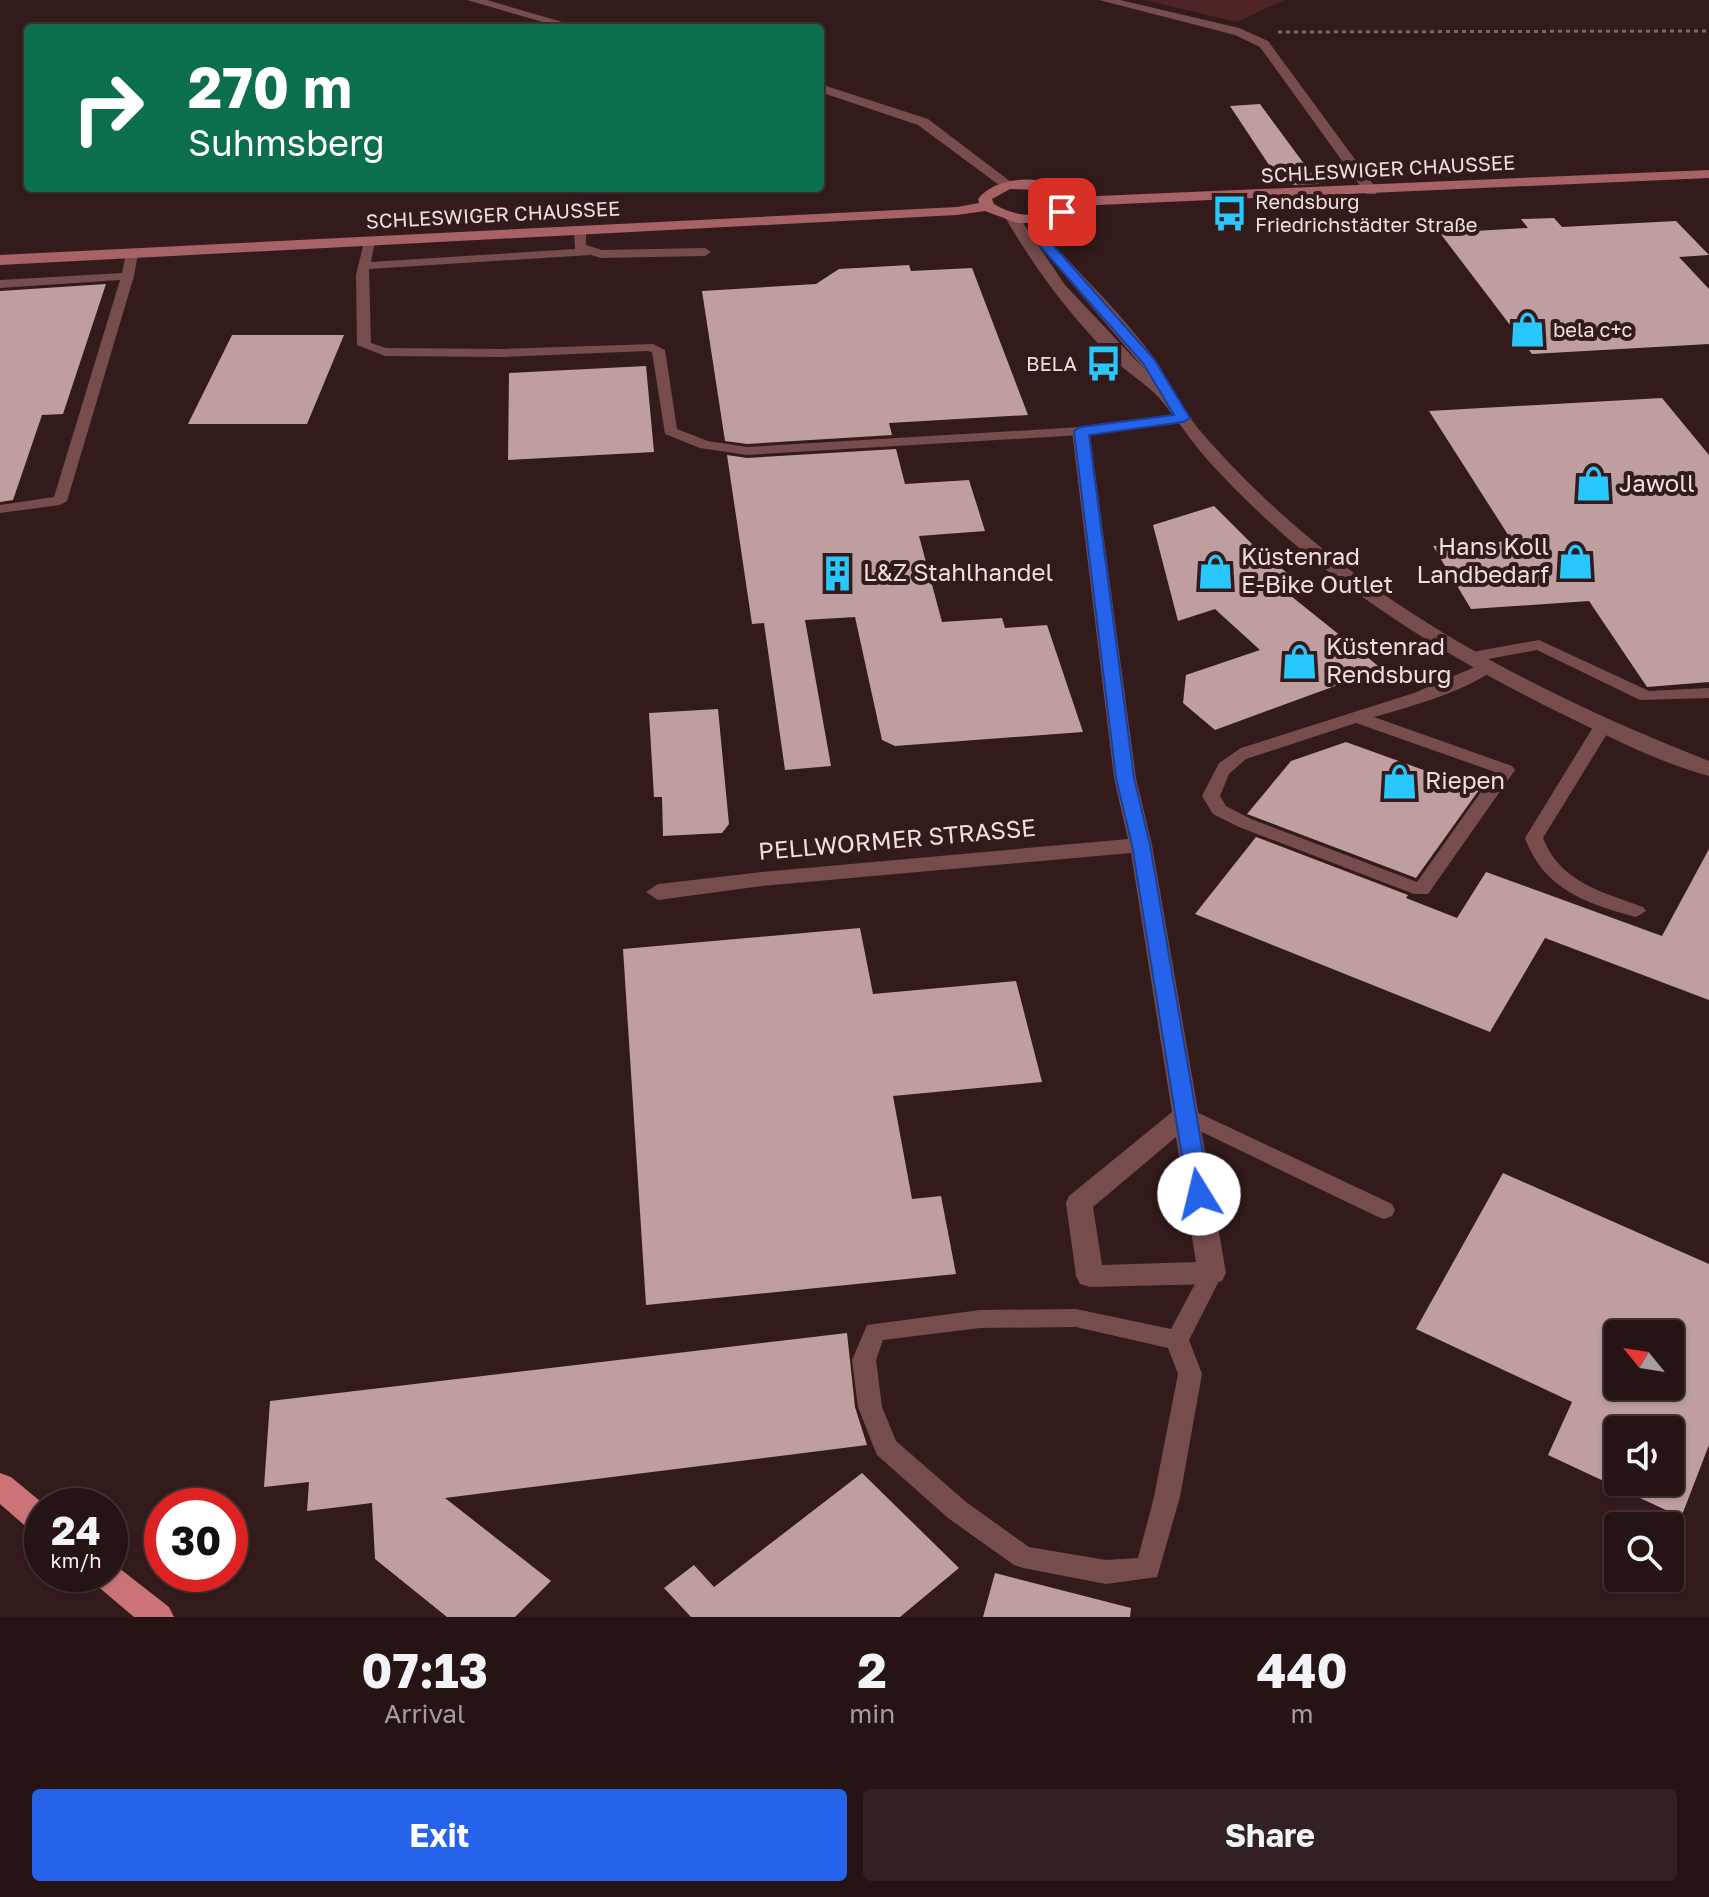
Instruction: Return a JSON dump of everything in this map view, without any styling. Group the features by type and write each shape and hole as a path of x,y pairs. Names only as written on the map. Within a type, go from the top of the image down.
{"main road":[{"name":"SCHLESWIGER CHAUSSEE","path":"1069,202 1709,174"},
{"path":"1008,185 1046,186 1064,194 1069,202 1066,209 1052,216 1012,217 987,206 987,195 1008,185"},
{"name":"SCHLESWIGER CHAUSSEE","path":"0,260 580,231 987,206"},
{"path":"0,1486 24,1506"},
{"path":"128,1592 158,1617"}],"street":[{"path":"473,0 562,24"},
{"path":"1105,0 1239,32 1264,44 1371,191"},
{"path":"824,89 923,122 1008,185"},
{"path":"1052,216 1045,234 1047,246 1149,361 1176,410"},
{"path":"1012,217 1029,248 1124,363 1176,410 1250,494 1301,540 1375,598 1481,661 1604,724 1709,769"},
{"path":"1176,410 1081,431 1125,778 1141,845 1186,1115 1212,1273 1090,1276 1079,1203 1186,1115"},
{"name":"PELLWORMER STRASSE","path":"658,892 809,874 1141,845"}],"lane":[{"path":"580,231 580,247 588,252"},
{"path":"369,241 364,266 364,345 385,352 504,353 648,347 658,350 670,431 705,445 747,451 1081,431"},
{"path":"364,266 588,252 705,252"},
{"path":"0,509 60,501 128,276 132,253"},
{"path":"0,284 128,276"},
{"path":"1354,716 1506,770 1421,890 1245,823 1219,810 1211,796 1219,774 1244,752 1354,716 1461,683 1481,661 1539,645 1646,696 1709,693"},
{"path":"1604,724 1534,838 1537,852 1562,883 1636,911"},
{"path":"1186,1115 1384,1210"},
{"path":"1177,1340 1076,1318 980,1319 875,1332 864,1360 870,1407 886,1448 957,1510 1023,1557 1106,1572 1148,1569 1167,1497 1190,1374 1177,1340 1212,1273"}],"path":[{"path":"1239,32 1709,31"}],"shaded area":[{"path":"1145,0 1284,0 1237,22"}],"building":[{"path":"1260,104 1319,184 1288,185 1279,167 1271,168 1230,106"},
{"path":"1554,218 1562,227 1676,221 1709,255 1679,257 1709,289 1709,344 1532,354 1440,233 1528,228 1521,219"},
{"path":"909,265 911,271 972,268 1028,415 889,423 892,435 747,444 725,441 702,291 816,284 839,269"},
{"path":"106,284 63,414 42,415 13,500 0,502 0,291"},
{"path":"232,335 344,335 307,424 188,424"},
{"path":"646,366 654,452 508,460 509,373"},
{"path":"1662,398 1709,455 1709,682 1647,687 1589,601 1471,609 1433,546 1512,541 1429,411"},
{"path":"896,449 905,484 969,480 985,531 919,536 942,622 1002,618 1005,628 1047,625 1083,732 895,746 882,740 855,617 805,620 831,766 785,770 764,623 752,624 727,455 747,458"},
{"path":"1214,506 1253,545 1298,582 1281,588 1387,673 1350,685 1346,682 1215,730 1183,703 1186,675 1260,650 1215,609 1178,621 1153,525"},
{"path":"718,709 729,824 722,833 663,836 662,797 654,797 649,713"},
{"path":"1346,742 1479,790 1416,878 1247,814 1291,761"},
{"path":"1256,837 1408,895 1406,898 1457,918 1486,872 1662,936 1709,849 1709,1000 1545,938 1490,1032 1195,914"},
{"path":"860,928 873,994 1016,981 1042,1082 893,1096 912,1199 941,1196 956,1274 646,1305 623,949"},
{"path":"1503,1173 1709,1264 1709,1445 1683,1512 1670,1512 1636,1496 1684,1496 1684,1416 1604,1416 1604,1481 1548,1455 1572,1402 1416,1329"},
{"path":"847,1333 855,1407 867,1445 445,1498 551,1581 515,1617 447,1617 375,1559 372,1503 307,1511 309,1482 264,1487 270,1401"},
{"path":"862,1473 959,1568 900,1617 691,1617 664,1588 694,1565 714,1587"},
{"path":"995,1573 1131,1608 1130,1617 983,1617"}],"place":[{"name":"Rendsburg Friedrichstädter Straße","path":"1229,213"},
{"name":"bela c+c","path":"1527,330"},
{"name":"BELA","path":"1103,364"},
{"name":"Jawoll","path":"1593,484"},
{"name":"Hans Koll Landbedarf","path":"1575,561"},
{"name":"Küstenrad E-Bike Outlet","path":"1215,571"},
{"name":"L&Z Stahlhandel","path":"837,573"},
{"name":"Küstenrad Rendsburg","path":"1300,661"},
{"name":"Riepen","path":"1399,781"}],"route":[{"path":"1062,212 1052,216 1045,234 1047,246 1149,361 1170,401 1183,418 1081,431 1125,778 1141,845 1199,1194"}]}
